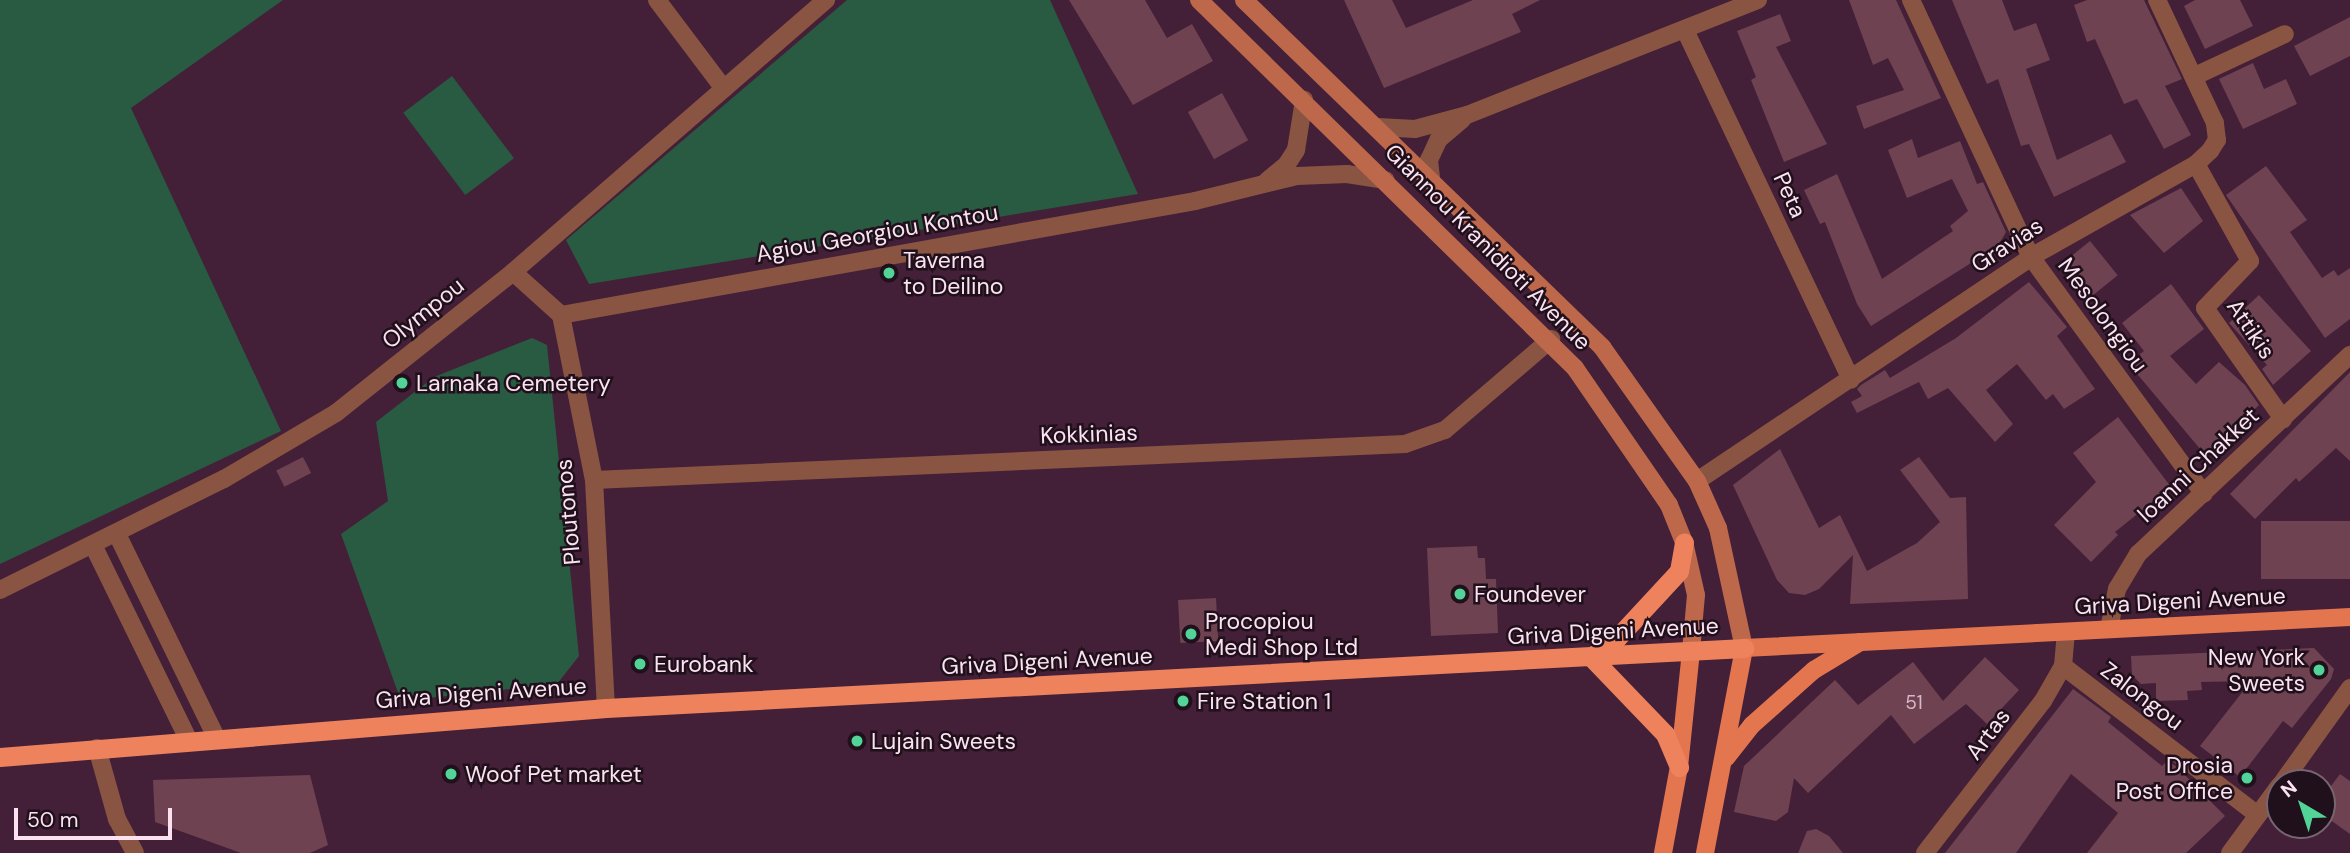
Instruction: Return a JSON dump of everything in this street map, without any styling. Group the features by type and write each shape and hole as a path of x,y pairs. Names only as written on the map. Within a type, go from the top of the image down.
{"highway":[{"path":"1679,767 1665,734 1591,657 1617,638 1679,571 1684,542"},
{"name":"Griva Digeni Avenue","path":"0,757 187,739 606,708 1744,649"}],"main road":[{"name":"Giannou Kranidioti Avenue","path":"1199,0 1550,339 1623,435 1669,505 1684,542 1696,595 1691,651"},
{"name":"Giannou Kranidioti Avenue","path":"1244,0 1430,177 1602,347 1697,481 1718,528 1744,649"},
{"name":"Griva Digeni Avenue","path":"1744,649 2350,617"},
{"path":"1724,760 1752,725 1814,670 1863,641"},
{"path":"1704,853 1744,649"},
{"path":"1663,853 1679,767 1691,651"}],"street":[{"path":"657,0 724,89"},
{"name":"Olympou","path":"0,590 117,534 336,413 513,272 826,0"},
{"path":"1378,127 1415,129 1467,115 1758,0"},
{"name":"Mesolongiou","path":"1911,0 2031,257 2204,495"},
{"name":"Gravias","path":"1697,481 2031,257 2196,164 2217,139 2215,123 2157,0"},
{"name":"Peta","path":"1685,30 1851,380"},
{"path":"2194,76 2285,34"},
{"name":"Agiou Georgiou Kontou","path":"1264,183 1287,164 1296,150 1304,100"},
{"path":"1430,177 1429,160 1439,139 1467,115"},
{"name":"Attikis","path":"2196,164 2250,261 2205,308 2283,419"},
{"name":"Agiou Georgiou Kontou","path":"561,315 1195,201 1264,183 1322,174 1386,180"},
{"path":"513,272 561,315"},
{"name":"Ploutonos","path":"561,315 594,480 606,708"},
{"name":"Kokkinias","path":"594,480 1405,444 1445,430 1550,339"},
{"name":"Ioanni Chakket","path":"2109,629 2125,572 2138,554 2204,495 2350,355"},
{"path":"117,534 216,737"},
{"path":"93,545 187,739"},
{"name":"Artas","path":"1925,853 2043,701 2063,666 2066,632"},
{"name":"Zalongou","path":"2063,666 2258,816"},
{"path":"2292,769 2350,688"},
{"path":"97,748 117,819 135,853"},
{"path":"2230,853 2266,805"}],"green space":[{"path":"0,0 283,0 131,108 281,431 0,564"},
{"path":"847,0 1050,0 1138,194 589,284 566,240"},
{"path":"452,76 514,158 465,195 403,113"},
{"path":"532,338 547,345 579,656 557,684 401,701 341,534 388,501 376,422 434,377"}],"building":[{"path":"1069,0 1145,0 1167,38 1192,24 1213,61 1133,105"},
{"path":"1344,0 1392,0 1406,28 1473,0 1540,0 1512,14 1521,32 1384,88"},
{"path":"1849,0 1896,0 1941,98 1864,129 1856,106 1904,90 1888,58 1873,65"},
{"path":"1952,0 2002,0 2014,31 2036,23 2050,60 2026,69 2057,160 2111,134 2126,162 2054,197 2029,144 2021,146 1998,79 1987,84"},
{"path":"2087,0 2144,0 2182,79 2165,86 2191,135 2164,149 2137,99 2124,104 2095,39 2087,42 2074,5"},
{"path":"2195,0 2240,0 2253,26 2205,49 2184,6"},
{"path":"1780,14 1791,41 1776,47 1827,144 1784,162 1751,80 1756,77 1737,31"},
{"path":"2350,17 2350,56 2310,76 2294,46"},
{"path":"2253,63 2264,89 2286,79 2297,104 2243,129 2219,79"},
{"path":"1222,93 1248,140 1214,159 1188,112"},
{"path":"1912,139 1918,158 1960,141 1977,184 1983,182 2006,232 1998,246 1871,326 1857,304 1825,222 1820,224 1804,190 1837,174 1882,279 1953,231 1950,226 1968,211 1952,179 1907,198 1888,150"},
{"path":"2266,166 2307,220 2290,232 2322,278 2334,270 2338,276 2350,268 2350,319 2325,338 2226,195"},
{"path":"2181,188 2203,221 2164,253 2130,215"},
{"path":"2090,241 2118,275 2087,300 2060,266"},
{"path":"2029,282 2067,327 2057,336 2095,389 2064,409 2053,394 2046,400 2017,364 1986,390 2013,424 1995,442 1948,388 1928,399 1919,382 1857,413 1851,402 1862,396 1857,389 1861,385 1885,370 1890,378 1956,338"},
{"path":"2171,284 2204,329 2170,356 2196,384 2219,362 2245,385 2259,405 2206,456 2128,363 2144,351 2122,323"},
{"path":"2259,295 2311,351 2273,385 2262,369 2267,365 2229,323"},
{"path":"2350,372 2350,461 2336,448 2299,482 2296,478 2255,519 2230,494"},
{"path":"2118,417 2171,487 2115,532 2118,535 2091,562 2054,525 2096,482 2073,453"},
{"path":"1780,449 1819,528 1840,515 1867,571 1917,543 1940,522 1900,470 1919,457 1950,498 1966,497 1968,599 1850,604 1853,555 1819,589 1805,595 1789,593 1777,580 1733,485"},
{"path":"303,457 311,473 284,487 276,471"},
{"path":"2261,521 2350,521 2350,579 2261,579"},
{"path":"1477,546 1478,558 1485,558 1486,579 1496,579 1498,633 1431,636 1427,548"},
{"path":"1216,598 1218,641 1180,643 1178,600"},
{"path":"2314,648 2334,669 2331,679 2292,728 2283,721 2240,777 2200,746 2251,681 2201,682 2202,690 2187,691 2188,700 2156,701 2156,683 2141,684 2132,675 2131,656"},
{"path":"1985,657 2019,690 1987,724 1966,704 1914,744 1891,715 1808,793 1794,778 1788,812 1776,821 1734,812 1744,766 1835,680 1858,705 1913,662 1943,701"},
{"path":"2073,689 2111,717 2108,722 2162,766 2168,760 2180,770 2225,816 2186,853 2087,853 2118,813 2071,774 2016,853 1945,853"},
{"path":"2340,774 2350,781 2350,834 2336,824 2336,779"},
{"path":"310,775 328,845 310,853 241,853 155,822 153,780"},
{"path":"1816,829 1829,836 1843,853 1798,853 1807,831"}],"place":[{"name":"Taverna to Deilino","path":"889,273"},
{"name":"Larnaka Cemetery","path":"402,383"},
{"name":"Foundever","path":"1460,594"},
{"name":"Procopiou Medi Shop Ltd","path":"1191,634"},
{"name":"Eurobank","path":"640,664"},
{"name":"New York Sweets","path":"2319,670"},
{"name":"Fire Station 1","path":"1183,701"},
{"name":"Lujain Sweets","path":"857,741"},
{"name":"Woof Pet market","path":"451,774"},
{"name":"Drosia Post Office","path":"2247,778"}]}
